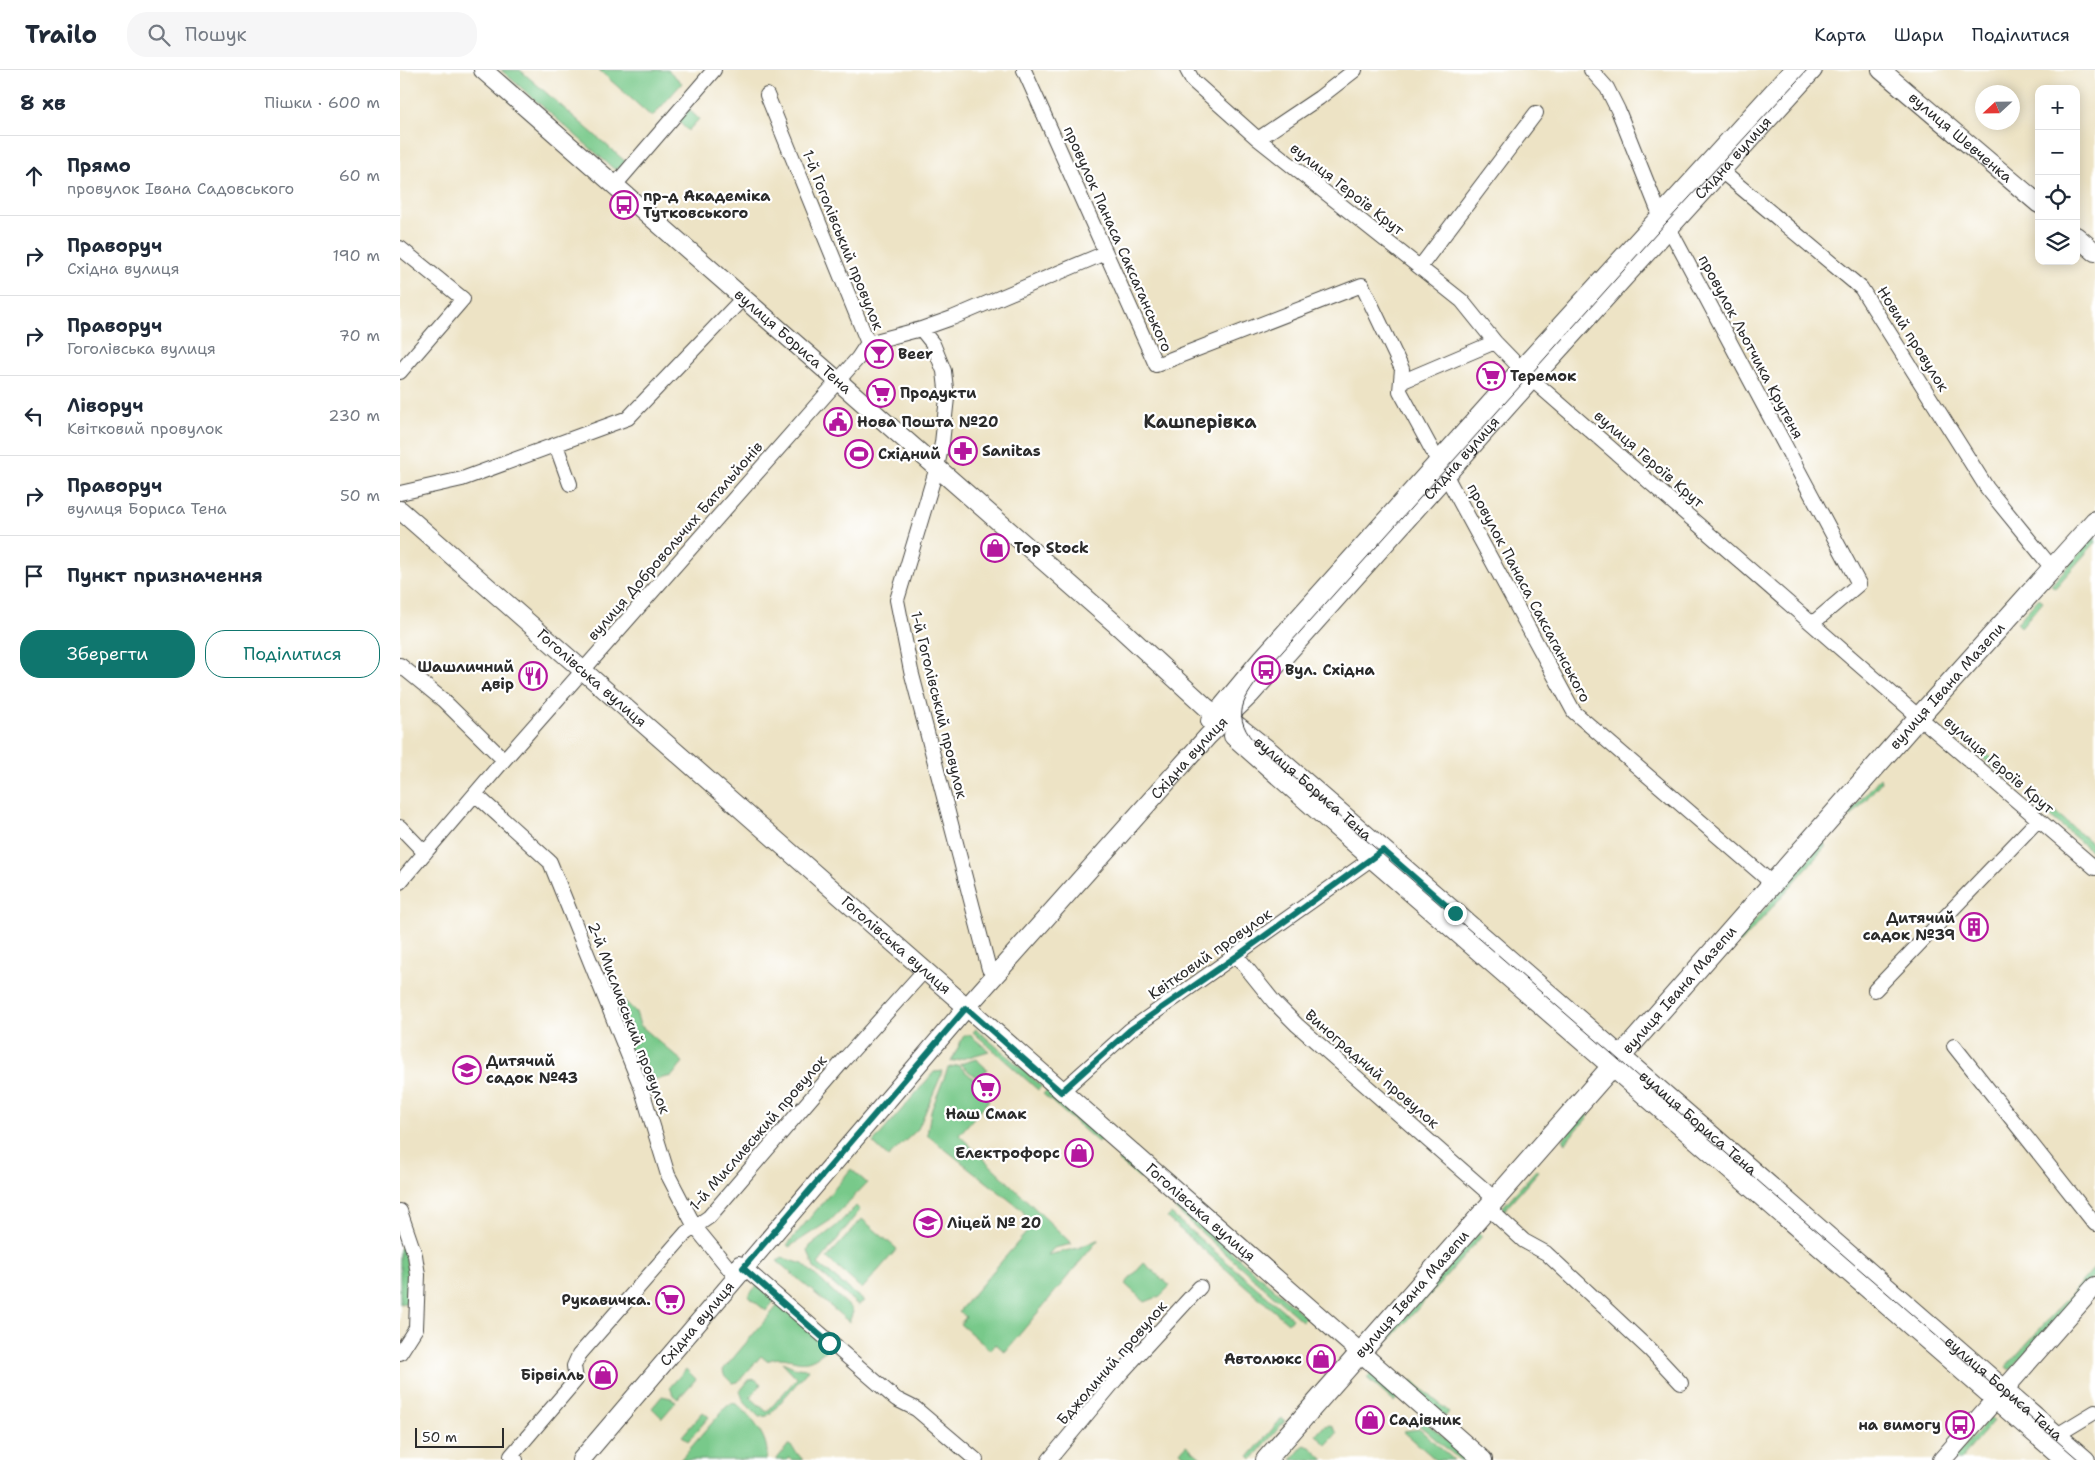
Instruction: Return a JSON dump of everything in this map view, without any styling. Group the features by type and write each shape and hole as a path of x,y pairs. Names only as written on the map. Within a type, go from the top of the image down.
{"main road":[{"name":"вулиця Івана Мазепи","path":"1266,1460 1919,717 2095,521"}],"street":[{"name":"вулиця Бориса Тена","path":"483,70 744,297 1221,719 1270,751 1378,854 2000,1394 2064,1460"},
{"path":"615,185 714,70"},
{"name":"провулок Панаса Саксаганського","path":"1024,70 1156,365 1362,285 1402,369 1400,391 1574,712 1773,884"},
{"name":"вулиця Героїв Крут","path":"1187,70 1193,81 1258,139 1462,301 1495,342 1527,374 1919,717 2095,868"},
{"path":"1258,139 1320,98 1355,70"},
{"name":"провулок Льотчика Крутеня","path":"1591,70 1607,88 1618,110 1664,222 1859,584 1812,623"},
{"name":"Східна вулиця","path":"963,1005 989,969 1221,719 1527,374 1715,166 1793,70"},
{"name":"Східна вулиця","path":"1715,166 1813,70"},
{"name":"вулиця Шевченка","path":"1881,70 2035,201"},
{"name":"1-й Гоголівський провулок","path":"767,95 868,343 921,329 933,344 944,371 947,398 942,443 937,467 897,600 911,671 989,969"},
{"path":"1420,267 1536,113"},
{"name":"Новий провулок","path":"1715,166 1861,288 1987,488 2052,568"},
{"path":"2080,239 2095,252"},
{"path":"400,248 463,299 400,372"},
{"path":"921,329 952,318 1105,253"},
{"path":"400,493 462,479 628,418 744,297"},
{"path":"1401,382 1495,342"},
{"name":"вулиця Добровольчих Батальйонів","path":"400,882 474,794 858,358 868,343"},
{"path":"556,444 570,484"},
{"name":"Гоголівська вулиця","path":"400,510 1061,1092 1483,1460"},
{"path":"400,666 443,700 504,760"},
{"name":"Східна вулиця","path":"570,1460 963,1005 1208,736 1221,719"},
{"name":"2-й Мисливський провулок","path":"474,794 550,862 641,1087 668,1175 695,1227 737,1267 896,1399 916,1409 976,1460"},
{"path":"1875,990 2038,820"},
{"path":"400,827 425,853"},
{"name":"Квітковий провулок","path":"1061,1092 1130,1030 1237,956 1378,854"},
{"name":"Виноградний провулок","path":"1237,956 1274,1002 1297,1025 1491,1203 1524,1241 1546,1253 1651,1351 1681,1383"},
{"name":"1-й Мисливський провулок","path":"513,1458 576,1380 574,1366 579,1355 686,1233 708,1217 924,971"},
{"path":"1954,1046 2095,1224"},
{"path":"400,1211 415,1255 418,1275 416,1328 400,1353"},
{"name":"Східна вулиця","path":"581,1460 737,1267"},
{"path":"1942,1460 2095,1286"},
{"name":"Бджолиний провулок","path":"1049,1460 1122,1372 1200,1287"},
{"name":"вулиця Бориса Тена","path":"2000,1394 2057,1434 2086,1460"},
{"path":"2057,1434 2095,1412"}],"green space":[{"path":"501,70 520,70 626,162 618,169 614,169"},
{"path":"599,70 668,70 682,83 652,117"},
{"path":"687,108 699,119 688,131 677,120"},
{"path":"2095,536 2095,543 2055,588 2051,585"},
{"path":"2039,598 2043,601 2021,627 2017,623"},
{"path":"1955,726 2009,773 2006,778 1951,731"},
{"path":"1880,778 1881,782 1851,817 1848,814"},
{"path":"2040,799 2095,846 2091,851 2036,804"},
{"path":"1824,841 1826,846 1740,944 1737,941"},
{"path":"611,987 636,1012 640,1025 683,1062 672,1076 643,1082 606,991"},
{"path":"976,1029 1042,1086 1038,1090 973,1032"},
{"path":"964,1035 970,1035 989,1051 951,1062"},
{"path":"976,1059 987,1069 978,1079 960,1064"},
{"path":"958,1065 976,1081 973,1086 989,1100 959,1135 1072,1244 1054,1248 1048,1255 1078,1248 1099,1239 1005,1352 996,1344 990,1350 960,1324 966,1317 959,1311 1031,1227 1022,1210 927,1135 931,1111 948,1068"},
{"path":"943,1071 918,1129 888,1157 873,1143 934,1072"},
{"path":"1047,1090 1102,1138 1098,1142 1043,1094"},
{"path":"1587,1111 1589,1116 1565,1143 1562,1140"},
{"path":"1122,1156 1144,1175 1140,1179 1118,1160"},
{"path":"851,1169 867,1183 831,1220 789,1247 787,1245"},
{"path":"1537,1169 1539,1171 1502,1213 1499,1211"},
{"path":"1178,1205 1306,1317 1302,1321 1175,1209"},
{"path":"856,1206 860,1210 818,1264 864,1301 858,1305 814,1268 808,1251 810,1246 835,1227"},
{"path":"1171,1214 1292,1318 1288,1323 1167,1218"},
{"path":"862,1219 897,1249 862,1289 827,1258"},
{"path":"1479,1233 1482,1236 1389,1341 1386,1338"},
{"path":"403,1245 407,1266 407,1288 406,1303 400,1304 400,1249"},
{"path":"783,1258 803,1264 851,1308 853,1312 849,1322 777,1261"},
{"path":"1144,1263 1170,1286 1160,1296 1145,1302 1125,1284"},
{"path":"2095,1267 2095,1275 2010,1370 2006,1367"},
{"path":"757,1285 775,1300 766,1311 748,1296"},
{"path":"779,1304 828,1348 818,1356 803,1362 783,1358 767,1361 761,1356 738,1382 732,1383 724,1375 723,1370"},
{"path":"782,1362 796,1368 809,1369 773,1411 767,1416 759,1417 744,1402 740,1391 749,1380 755,1379 761,1384 750,1397 767,1412 797,1378"},
{"path":"686,1369 696,1379 678,1399 673,1395 670,1387"},
{"path":"1371,1373 1398,1397 1394,1402 1367,1378"},
{"path":"1412,1380 1449,1412 1445,1417 1408,1385"},
{"path":"662,1396 671,1398 676,1402 662,1418 652,1408"},
{"path":"731,1403 737,1404 743,1409 759,1429 766,1445 766,1460 680,1460 725,1408"},
{"path":"703,1412 709,1417 688,1441 682,1436"},
{"path":"1990,1417 1994,1421 1960,1460 1953,1460"},
{"path":"1282,1418 1285,1421 1252,1459 1249,1456"},
{"path":"1423,1420 1470,1460 1460,1460 1419,1425"},
{"path":"1331,1425 1337,1433 1326,1445 1316,1435 1324,1426"},
{"path":"1419,1429 1454,1460 1436,1460 1403,1431"},
{"path":"789,1444 803,1460 792,1460 789,1457 787,1460 776,1460"},
{"path":"1186,1445 1203,1460 1189,1460 1180,1452"},
{"path":"1304,1445 1310,1447 1324,1460 1291,1460"}],"tram line":[{"path":"1807,70 1666,223 1266,670 1246,698 1242,707 1242,716 1249,735 1258,746 2079,1460"}],"place":[{"name":"пр-д Академіка Тутковського","path":"624,205"},
{"name":"Beer","path":"879,354"},
{"name":"Теремок","path":"1491,376"},
{"name":"Продукти","path":"881,393"},
{"name":"Нова Пошта №20","path":"838,422"},
{"name":"Sanitas","path":"963,451"},
{"name":"Східний","path":"859,454"},
{"name":"Top Stock","path":"995,548"},
{"name":"Вул. Східна","path":"1266,670"},
{"name":"Шашличний двір","path":"533,676"},
{"name":"Дитячий садок №39","path":"1974,927"},
{"name":"Дитячий садок №43","path":"467,1070"},
{"name":"Наш Смак","path":"986,1088"},
{"name":"Електрофорс","path":"1079,1153"},
{"name":"Ліцей № 20","path":"928,1223"},
{"name":"Рукавичка.","path":"670,1300"},
{"name":"Автолюкс","path":"1321,1359"},
{"name":"Бірвілль","path":"603,1375"},
{"name":"Садівник","path":"1370,1420"},
{"name":"на вимогу","path":"1960,1425"}],"district":[{"name":"Кашперівка","path":"1200,422"}],"route":[{"path":"829,1343 743,1268 966,1008 1061,1092 1130,1030 1237,956 1383,850 1455,913"}]}
